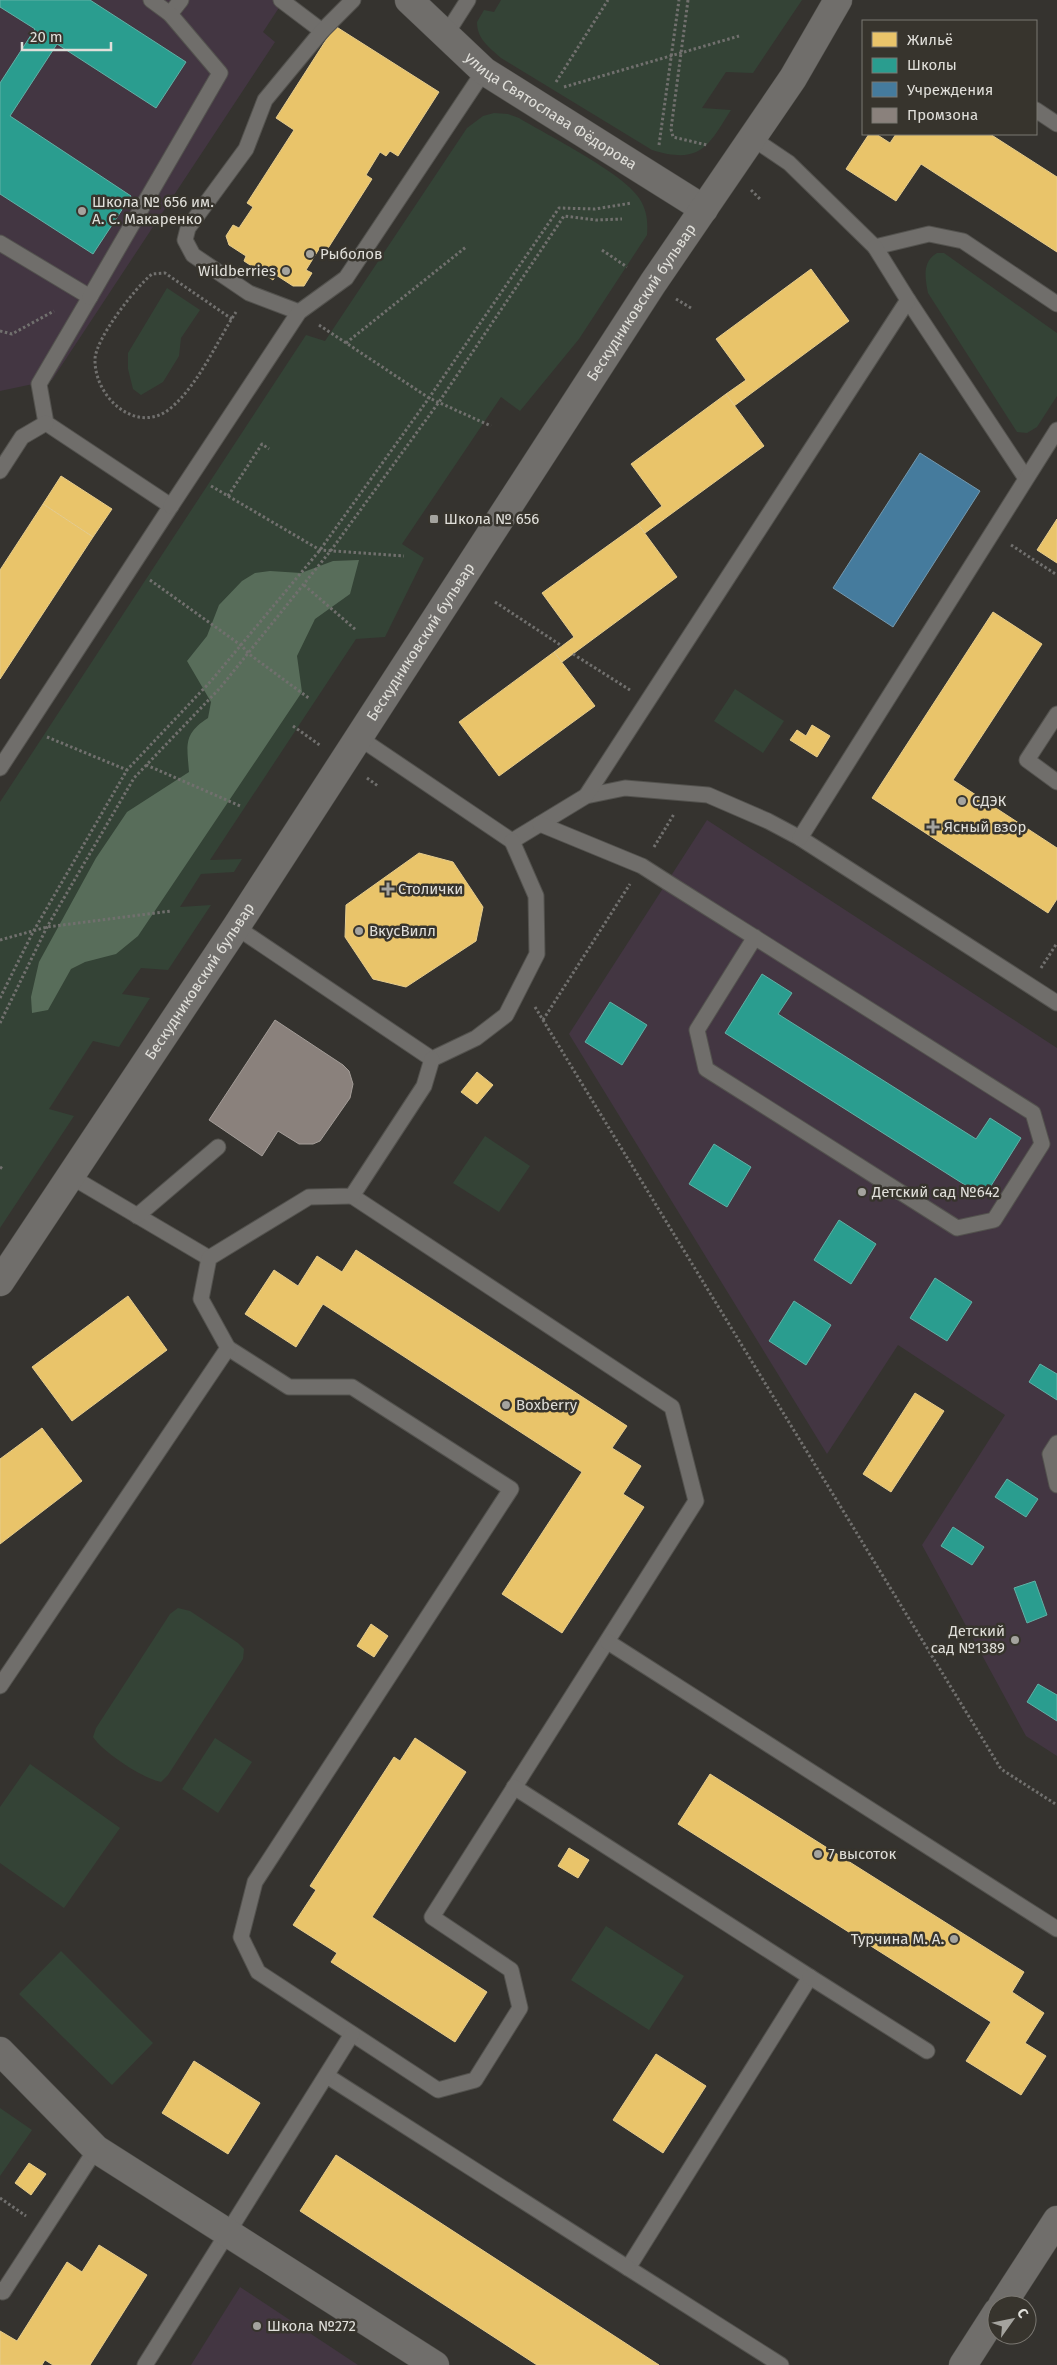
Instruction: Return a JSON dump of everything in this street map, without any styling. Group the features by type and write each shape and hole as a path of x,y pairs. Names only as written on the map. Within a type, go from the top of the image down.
{"street":[{"name":"улица Святослава Фёдорова","path":"409,0 484,71 704,209"},
{"name":"Бескудниковский бульвар","path":"0,1282 452,597 652,283 793,78 838,0"},
{"path":"0,2051 96,2149 435,2365"},
{"path":"1009,2295 1055,2228"},
{"path":"963,2365 987,2328"}],"lane":[{"path":"151,0 170,14 220,74 38,384 46,423 171,506"},
{"path":"170,14 181,0"},
{"path":"281,0 322,31"},
{"path":"299,312 249,292 193,255 185,240 188,228 246,149 265,100 322,31 353,0"},
{"path":"445,36 468,0"},
{"path":"0,768 299,312 346,278 484,71"},
{"path":"1037,111 1057,124"},
{"path":"752,138 790,163 876,247 908,300 1025,478"},
{"path":"876,247 929,234 962,241 1057,304"},
{"path":"0,243 88,296"},
{"path":"586,796 908,300"},
{"path":"0,471 22,437 46,423"},
{"path":"800,838 1057,430"},
{"path":"1057,714 1027,760 1057,782"},
{"path":"352,1196 424,1086 432,1058 476,1038 506,1015 537,954 536,896 512,840 358,737"},
{"path":"512,840 586,796 625,788 708,795 768,821 800,838 1057,1002"},
{"path":"540,824 642,866 755,937 1033,1113 1042,1144 994,1220 957,1228 706,1070 697,1030 755,937"},
{"path":"236,927 432,1058"},
{"path":"137,1216 218,1147"},
{"path":"70,1176 209,1258"},
{"path":"352,1196 672,1408 696,1502 432,1916 511,1970 520,2008 475,2080 438,2090 258,1972 241,1937 255,1882 511,1489 352,1387 289,1387 228,1348 201,1299 209,1258 309,1197 352,1196"},
{"path":"0,1686 228,1348"},
{"path":"1057,1443 1050,1454 1057,1485"},
{"path":"608,1642 1057,1929"},
{"path":"514,1787 927,2051"},
{"path":"628,2268 810,1977"},
{"path":"145,2365 352,2034"},
{"path":"327,2076 781,2365"},
{"path":"0,2290 4,2292 96,2149"}],"path":[{"path":"554,84 608,0"},
{"path":"659,145 679,0"},
{"path":"688,0 671,129 673,137 707,145"},
{"path":"560,88 739,36"},
{"path":"749,187 761,200"},
{"path":"0,998 33,932 127,770 242,646 320,550 430,398 559,208 596,209 632,203"},
{"path":"0,1023 47,928 134,778 220,688 332,549 439,402 564,216 596,220 622,219"},
{"path":"346,343 466,247"},
{"path":"602,250 627,267"},
{"path":"232,319 166,273 152,274 134,293 99,343 95,359 103,392 114,406 130,415 158,416 171,407 187,391 249,292"},
{"path":"0,331 12,334 88,296"},
{"path":"676,298 691,308"},
{"path":"299,312 430,398 491,426"},
{"path":"228,496 262,444 269,449"},
{"path":"191,474 320,550 332,549 404,556"},
{"path":"991,532 1057,575"},
{"path":"131,567 242,646 249,654 310,700"},
{"path":"304,585 356,630"},
{"path":"495,602 562,646"},
{"path":"573,654 647,702"},
{"path":"26,728 127,770"},
{"path":"146,765 240,806"},
{"path":"543,1020 688,793"},
{"path":"0,940 47,928 171,911"},
{"path":"1030,985 1057,943"},
{"path":"521,985 1001,1769 1057,1805"},
{"path":"0,2198 44,2229"}],"shaded area":[{"name":"Школа № 656 им. А. С. Макаренко","path":"0,0 284,0 263,32 275,42 52,380 0,391"},
{"name":"Детский сад №642","path":"707,820 1057,1048 1057,1756 1026,1736 922,1545 1005,1415 898,1345 827,1454 569,1034"},
{"name":"Школа №272","path":"240,2287 358,2365 191,2365"}],"green space":[{"path":"501,0 802,0 753,73 726,72 702,108 731,110 709,142 701,149 682,155 652,150 501,58 481,38 477,22 484,10 494,12"},
{"path":"494,113 508,114 519,118 584,155 617,177 642,202 646,216 647,235 579,339 520,411 501,397 402,544 424,558 385,637 356,639 210,860 242,859 234,872 201,874 180,907 211,905 168,970 141,968 122,994 150,998 119,1047 93,1041 49,1109 74,1116 0,1228 0,802 306,335 325,341 467,128 483,116"},
{"path":"937,253 944,253 1057,333 1057,396 1037,427 1027,433 1017,432 928,293 927,265"},
{"path":"167,288 200,310 181,338 179,356 163,382 141,395 133,389 128,369 128,353"},
{"path":"359,560 350,594 315,619 297,656 302,692 138,936 116,954 85,962 71,969 48,1010 32,1013 31,997 39,962 96,858 127,812 189,772 188,741 194,729 208,718 211,702 187,661 207,636 219,605 242,581 255,573 270,571 301,573 333,561"},
{"path":"735,689 784,721 763,753 714,721"},
{"path":"485,1136 530,1166 499,1212 453,1183"},
{"path":"178,1608 190,1611 244,1649 243,1659 168,1775 161,1782 144,1776 124,1764 93,1737 96,1728 170,1614"},
{"path":"215,1738 252,1762 218,1813 182,1789"},
{"path":"30,1764 120,1828 64,1908 0,1863 0,1807"},
{"path":"606,1926 684,1976 649,2030 571,1980"},
{"path":"61,1951 153,2043 112,2085 19,1994"},
{"path":"0,2108 32,2130 0,2176"}],"building: Жильё":[{"path":"335,26 439,92 398,156 390,151 386,156 380,152 366,175 372,179 325,253 319,249 306,270 312,273 304,286 293,286 276,275 273,280 244,261 246,256 229,245 226,236 233,225 239,228 253,207 247,203 294,130 276,118"},
{"path":"868,135 878,135 890,143 895,135 992,135 1057,177 1057,252 921,164 896,201 846,169"},
{"path":"811,269 849,321 734,406 726,394 746,380 716,339"},
{"path":"726,394 764,446 645,533 638,524 662,506 631,464"},
{"path":"61,476 112,509 93,537 43,504"},
{"path":"43,504 93,537 0,679 0,570"},
{"path":"1057,519 1057,563 1037,550"},
{"path":"638,524 677,577 562,662 554,652 574,637 542,593"},
{"path":"993,612 1042,644 953,780 1057,848 1057,899 1048,913 872,798"},
{"path":"554,652 595,706 499,776 459,722"},
{"path":"812,725 830,736 817,757 790,740 797,730 806,736"},
{"path":"419,853 453,862 483,907 476,941 406,987 373,979 345,937 346,905"},
{"path":"477,1072 493,1085 477,1104 461,1092"},
{"path":"356,1250 627,1426 612,1448 641,1466 623,1494 644,1507 562,1633 502,1594 582,1472 323,1304 296,1347 245,1314 274,1270 298,1286 317,1256 342,1272"},
{"path":"128,1296 167,1350 72,1421 32,1367"},
{"path":"915,1393 944,1411 891,1492 863,1474"},
{"path":"42,1428 82,1481 0,1544 0,1459"},
{"path":"371,1624 388,1636 374,1657 357,1646"},
{"path":"415,1738 466,1772 372,1917 487,1992 455,2042 331,1962 337,1953 293,1925 316,1890 310,1886 394,1757 400,1761"},
{"path":"710,1774 1024,1972 1012,1992 1044,2013 1025,2043 1046,2056 1021,2095 966,2061 991,2022 678,1824"},
{"path":"569,1848 589,1860 578,1878 558,1866"},
{"path":"656,2054 706,2086 663,2153 613,2120"},
{"path":"194,2061 260,2103 228,2154 162,2113"},
{"path":"336,2155 659,2365 537,2365 300,2211"},
{"path":"29,2163 46,2174 31,2195 15,2183"},
{"path":"99,2245 147,2275 90,2365 53,2365 45,2360 42,2365 0,2365 0,2331 17,2341 67,2262 82,2272"}],"building: Школы":[{"path":"0,0 90,0 186,62 156,108 57,44 10,116 131,196 93,254 0,194 0,83 35,29 0,7"},
{"path":"762,974 792,993 778,1014 976,1139 990,1118 1021,1138 984,1197 725,1033"},
{"path":"610,1002 647,1025 622,1065 585,1042"},
{"path":"714,1144 751,1167 727,1207 689,1184"},
{"path":"839,1220 876,1244 851,1284 814,1260"},
{"path":"935,1278 972,1302 947,1341 910,1318"},
{"path":"794,1301 831,1325 806,1365 769,1341"},
{"path":"1040,1364 1057,1374 1057,1400 1029,1382"},
{"path":"1007,1479 1038,1499 1026,1517 995,1497"},
{"path":"953,1527 984,1547 972,1565 941,1546"},
{"path":"1035,1581 1047,1615 1027,1623 1014,1588"},
{"path":"1038,1684 1057,1695 1057,1721 1027,1702"}],"building: Учреждения":[{"path":"920,453 980,491 893,627 833,588"}],"building: Промзона":[{"path":"275,1020 343,1065 349,1071 353,1084 350,1098 320,1141 313,1144 299,1144 278,1131 262,1156 209,1120"}],"place":[{"name":"Школа № 656 им. А. С. Макаренко","path":"82,211"},
{"name":"Рыболов","path":"310,254"},
{"name":"Wildberries","path":"286,271"},
{"name":"Школа № 656","path":"434,519"},
{"name":"СДЭК","path":"962,801"},
{"name":"Ясный взор","path":"933,827"},
{"name":"Столички","path":"388,889"},
{"name":"ВкусВилл","path":"359,931"},
{"name":"Детский сад №642","path":"862,1192"},
{"name":"Boxberry","path":"506,1405"},
{"name":"Детский сад №1389","path":"1015,1640"},
{"name":"7 высоток","path":"818,1854"},
{"name":"Турчина М. А.","path":"954,1939"},
{"name":"Школа №272","path":"257,2326"}]}
